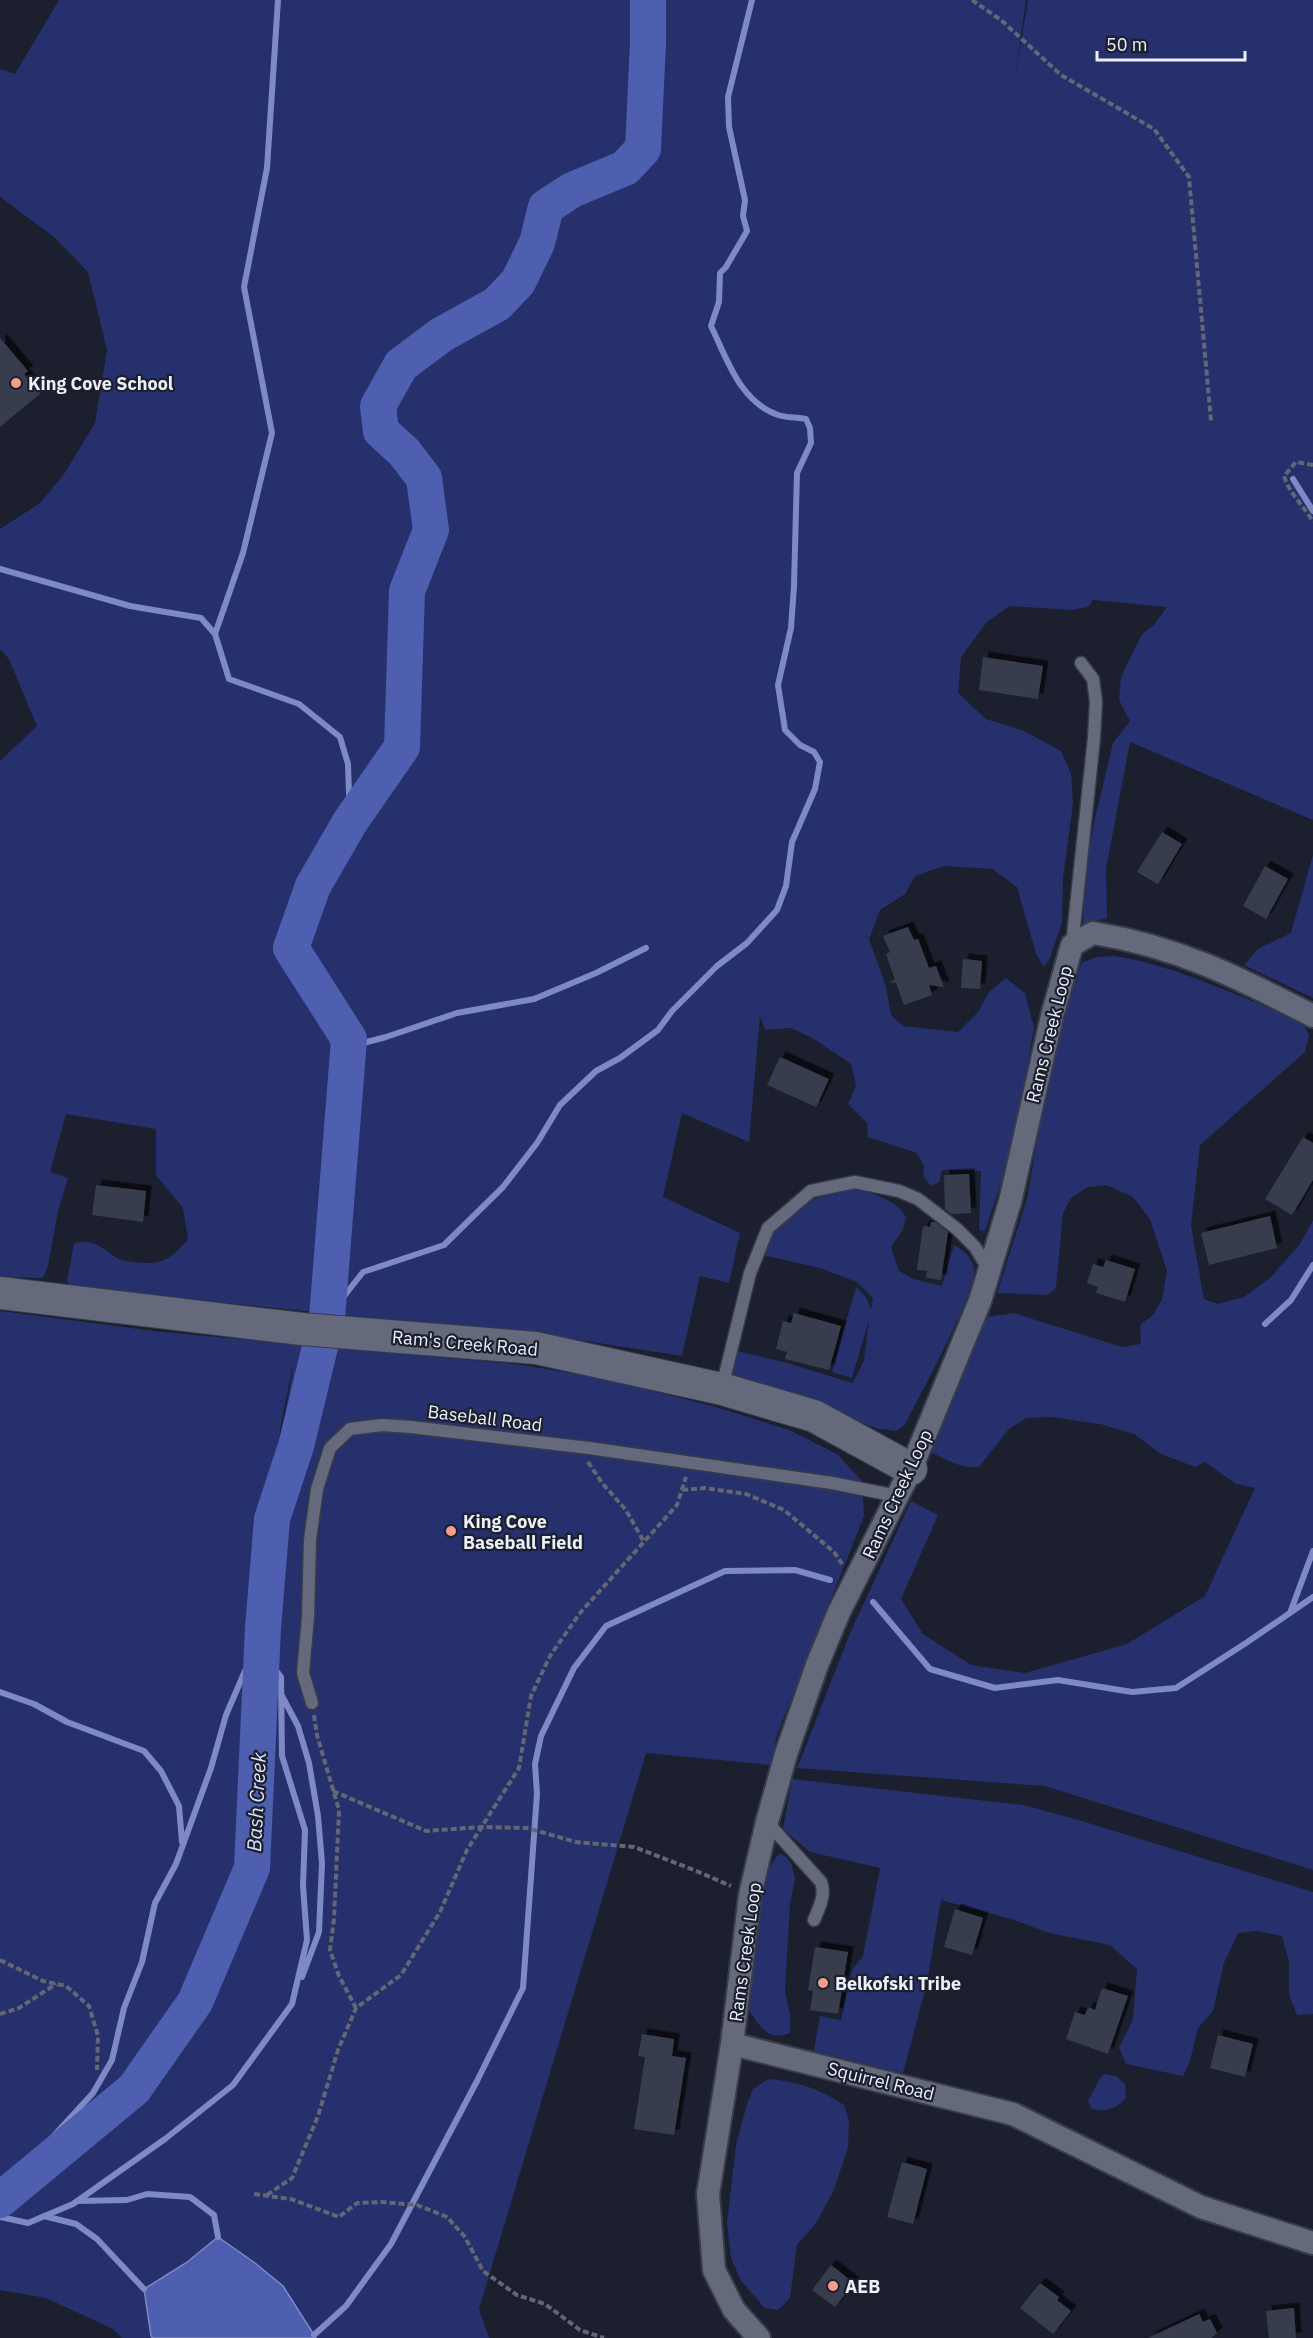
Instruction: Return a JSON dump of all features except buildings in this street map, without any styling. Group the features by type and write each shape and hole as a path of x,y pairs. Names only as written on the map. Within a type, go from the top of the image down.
{"street":[{"path":"1072,945 1093,933 1154,945 1227,972 1313,1016"},
{"name":"Rams Creek Loop","path":"732,2044 750,1895 786,1754 817,1665 854,1582 911,1469 980,1301 1010,1202 1052,1016 1072,945"},
{"name":"Ram's Creek Road","path":"0,1293 350,1334 536,1348 722,1389 814,1416 911,1469"},
{"path":"732,2044 708,2194 714,2270 734,2310 759,2338"},
{"name":"Squirrel Road","path":"732,2044 1013,2114 1201,2207 1313,2243"}],"lane":[{"path":"1072,945 1096,702 1093,679 1081,663"},
{"path":"722,1389 750,1273 768,1228 811,1191 855,1182 899,1191 918,1199 957,1229 975,1247 989,1270"},
{"name":"Baseball Road","path":"312,1703 303,1673 308,1617 310,1540 317,1489 330,1448 350,1429 382,1425 411,1426 691,1462 832,1483 897,1496"},
{"path":"767,1822 824,1888 814,1920"}],"path":[{"path":"972,0 1001,20 1061,75 1154,129 1189,177 1211,421"},
{"path":"1313,465 1296,462 1284,476 1287,485 1304,506 1313,522"},
{"path":"574,1446 626,1510 644,1542"},
{"path":"267,2195 292,2178 318,2116 338,2050 356,2008 401,1975 440,1912 467,1850 519,1768 531,1696 550,1656 580,1613 677,1505 691,1462"},
{"path":"682,1490 704,1488 746,1494 784,1510 834,1552 854,1582"},
{"path":"312,1703 317,1735 339,1810 334,1919 330,1950 339,1976 356,2008"},
{"path":"333,1791 426,1831 481,1827 527,1828 576,1842 634,1847 750,1895"},
{"path":"0,1960 43,1981 66,1986 89,2006 98,2036 97,2070"},
{"path":"0,2014 19,2008 56,1984"},
{"path":"254,2194 291,2199 339,2217 357,2203 382,2202 417,2205 447,2217 465,2237 483,2271 517,2295 545,2304 580,2330 604,2338"}],"shaded area":[{"path":"59,0 1026,0 1015,78 1028,0 1313,0 1313,820 1130,742 1106,869 1107,918 1083,924 1084,882 1093,827 1113,743 1130,721 1119,700 1121,677 1142,634 1153,626 1167,607 1093,600 1088,607 1072,610 1010,606 987,622 961,657 958,693 986,719 1024,731 1061,751 1071,773 1073,804 1063,878 1062,923 1050,958 1044,967 1036,954 1017,887 992,869 944,866 915,876 905,894 880,910 869,939 886,986 891,1015 903,1026 958,1032 978,1012 989,992 1006,978 1025,993 1034,1028 1020,1108 1003,1177 985,1231 979,1230 981,1171 942,1170 939,1182 931,1186 923,1176 924,1166 917,1153 868,1137 867,1123 848,1104 856,1086 851,1064 814,1039 791,1028 765,1030 760,1016 749,1142 682,1113 663,1197 740,1233 729,1283 700,1276 682,1356 566,1338 71,1287 67,1281 74,1243 92,1243 123,1260 152,1263 171,1256 188,1239 183,1208 156,1175 156,1129 66,1114 50,1172 68,1178 58,1211 48,1266 43,1278 0,1277 0,761 37,726 9,659 0,649 0,529 40,503 64,474 95,423 107,350 88,272 54,237 0,197 0,69 15,74"},
{"path":"1313,855 1313,998 1244,965 1258,949 1291,933"},
{"path":"1114,956 1186,975 1301,1020 1309,1035 1305,1052 1200,1145 1191,1226 1204,1299 1218,1304 1244,1297 1270,1278 1300,1244 1313,1220 1313,1870 1045,1786 797,1768 851,1631 911,1501 938,1515 901,1599 923,1634 971,1665 1025,1673 1127,1644 1205,1596 1255,1488 1236,1484 1205,1462 1195,1467 1161,1454 1134,1434 1100,1424 1051,1417 1026,1418 1008,1430 979,1467 960,1465 931,1452 986,1317 1014,1313 1122,1347 1141,1344 1140,1325 1153,1315 1162,1300 1167,1271 1150,1219 1133,1197 1106,1185 1088,1187 1071,1198 1063,1213 1056,1288 1047,1295 997,1293 1027,1199 1045,1093 1071,978 1083,962 1097,957"},
{"path":"857,1188 891,1202 906,1217 903,1230 891,1247 899,1271 913,1279 942,1286 954,1245 967,1254 974,1268 973,1280 958,1320 905,1425 896,1431 879,1429 744,1381 730,1373 737,1351 853,1383 864,1360 869,1320 852,1378 832,1372 856,1287 866,1297 871,1309 873,1298 857,1282 820,1268 758,1254 763,1235 803,1203 833,1192"},
{"path":"0,1311 162,1332 516,1364 606,1379 716,1407 789,1430 837,1454 862,1481 864,1516 777,1735 771,1765 646,1753 479,2309 489,2338 122,2338 113,2329 46,2298 0,2290","holes":["293,1369 276,1463 281,1424"]},
{"path":"792,1779 1023,1805 1313,1892 1313,2014 1297,2015 1289,1995 1289,1962 1282,1936 1257,1931 1238,1933 1224,1963 1213,2011 1198,2028 1190,2061 1183,2076 1126,2064 1119,2048 1133,2019 1137,1969 1110,1945 1049,1933 1011,1919 941,1900 927,1983 903,2073 814,2051 820,2016 841,2020 852,1970 863,1956 880,1868 810,1852 783,1829"},
{"path":"780,1853 791,1863 795,1878 790,1904 785,1990 790,2015 790,2033 775,2035 765,2031 748,2009 760,1903 771,1865"},
{"path":"1104,2074 1116,2076 1125,2084 1126,2098 1111,2109 1092,2109 1088,2101"},
{"path":"768,2079 798,2084 826,2094 844,2105 849,2121 848,2148 833,2192 816,2223 797,2245 790,2298 778,2310 765,2308 741,2281 731,2258 727,2223 736,2145 747,2104 753,2089"},
{"path":"218,2237 283,2286 316,2338 153,2338 151,2336 144,2289 186,2263"}],"waterway":[{"path":"215,634 243,553 272,433 244,287 267,168 278,0"},
{"name":"Bash Creek","path":"0,2200 134,2089 195,2002 252,1868 263,1628 272,1519 296,1446 327,1318 349,1039 291,948 313,886 350,822 402,747 407,591 431,530 424,478 404,452 381,431 378,406 401,365 441,335 497,304 518,282 537,243 546,207 572,190 625,168 643,149 648,0"},
{"path":"327,1318 363,1272 444,1245 503,1187 537,1143 560,1105 596,1071 620,1058 658,1030 672,1011 717,966 747,943 777,910 786,886 792,842 815,789 820,762 814,752 800,745 785,730 778,685 791,628 797,473 811,443 810,428 806,419 784,417 765,409 744,390 729,365 711,326 719,302 720,273 726,267 747,231 743,216 745,200 729,127 728,97 752,0"},
{"path":"1293,479 1313,511"},
{"path":"0,569 130,606 201,618 215,634 229,679 299,704 340,737 348,764 350,822"},
{"path":"348,1047 457,1013 534,999 596,973 646,948"},
{"path":"1265,1324 1291,1300 1313,1265"},
{"path":"1290,1613 1313,1551"},
{"path":"314,2335 346,2306 391,2244 523,1988 537,1794 535,1764 541,1736 574,1668 606,1626 725,1571 795,1570 830,1580"},
{"path":"873,1602 930,1669 995,1688 1058,1680 1132,1692 1176,1688 1313,1597"},
{"path":"0,2217 28,2223 73,2204 165,2139 233,2085 292,2004 307,1940 303,1886 305,1830 282,1756 281,1677 262,1652 245,1671 226,1715 211,1768 176,1864 155,1903 142,1962 124,2008 112,2060 93,2093 16,2177 5,2196"},
{"path":"0,1692 34,1704 67,1722 144,1751 161,1771 179,1806 182,1842"},
{"path":"282,1696 298,1726 309,1763 318,1816 322,1863 319,1932 302,1977"},
{"path":"77,2201 127,2200 147,2194 190,2197 214,2215 218,2237"},
{"path":"44,2216 76,2224 97,2239 144,2289"}],"place":[{"name":"King Cove School","path":"16,383"},
{"name":"King Cove Baseball Field","path":"451,1531"},
{"name":"Belkofski Tribe","path":"823,1983"},
{"name":"AEB","path":"833,2286"}]}
